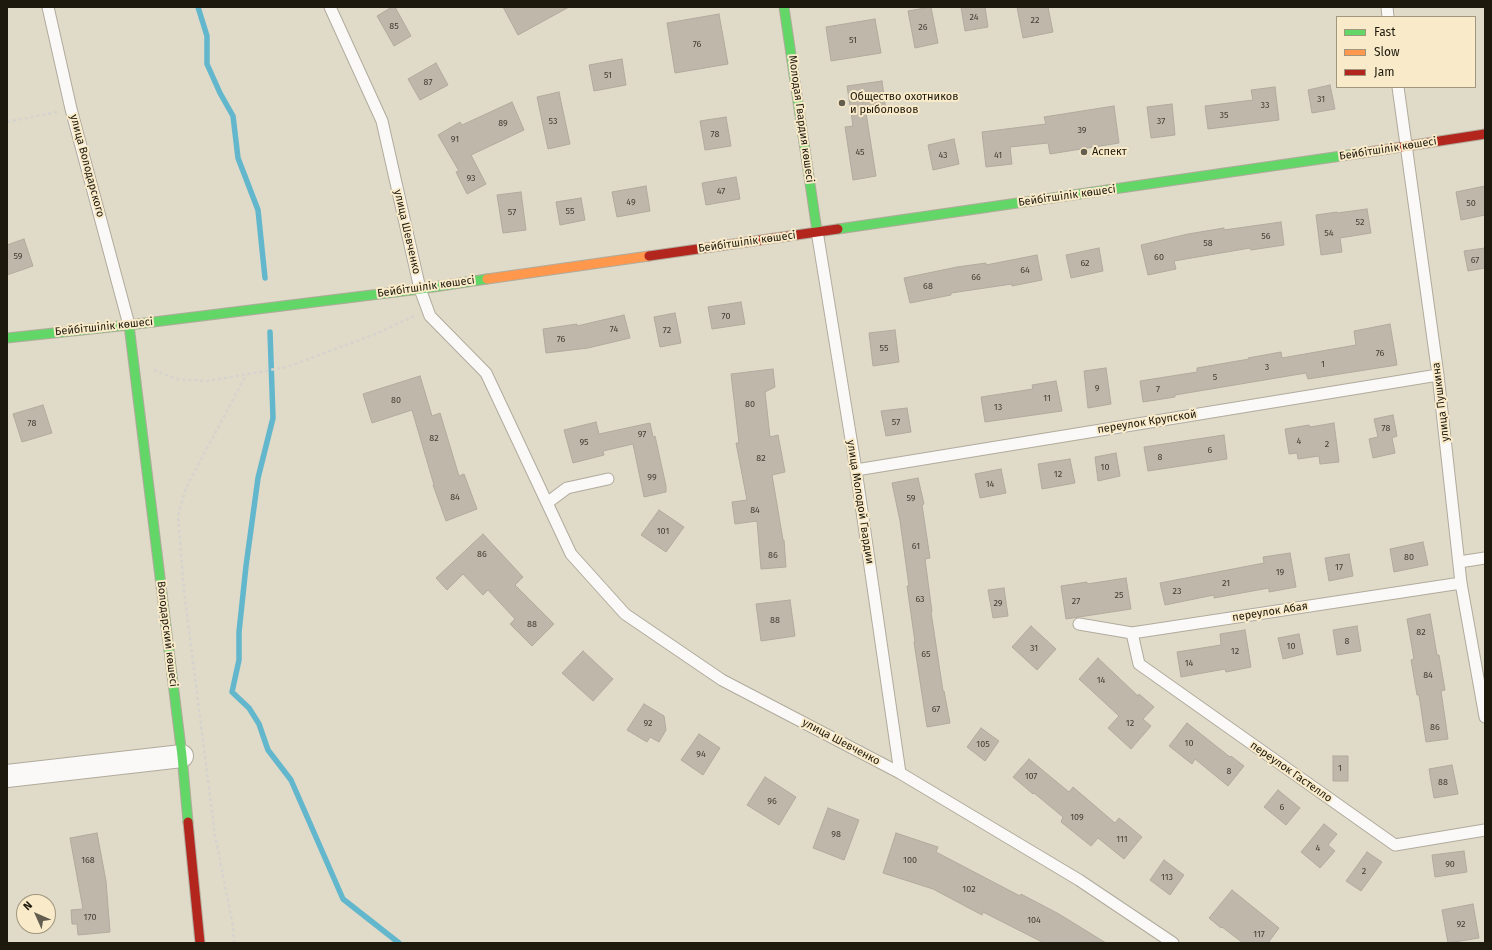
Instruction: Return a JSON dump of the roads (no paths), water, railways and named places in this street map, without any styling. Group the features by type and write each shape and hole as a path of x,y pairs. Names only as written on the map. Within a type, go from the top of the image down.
{"street":[{"name":"Молодая Гвардия көшесі","path":"784,7 817,231"},
{"name":"Бейбітшілік көшесі","path":"7,338 129,325 420,289 1406,147 1485,134"},
{"name":"Володарский көшесі","path":"129,325 182,756 200,943"},
{"path":"7,776 182,756"}],"lane":[{"name":"улица Володарского","path":"48,7 71,109 129,325"},
{"name":"улица Шевченко","path":"330,7 382,121 420,289 432,320 486,373 571,554 625,614 722,680 900,773 1079,880 1173,943"},
{"name":"улица Пушкина","path":"1398,88 1438,375 1461,583 1485,717"},
{"name":"улица Молодой Гвардии","path":"817,231 856,470 900,773"},
{"name":"переулок Крупской","path":"856,470 1438,375"},
{"path":"547,503 567,488 608,479"},
{"path":"1459,562 1485,558"},
{"name":"переулок Абая","path":"1079,624 1132,633 1461,583"},
{"name":"переулок Гастелло","path":"1132,633 1139,664 1395,845 1485,830"}],"waterway":[{"path":"198,7 207,36 207,64 220,93 233,116 238,158 258,210 265,278"},
{"path":"270,332 273,418 258,478 239,632 239,660 232,692 249,708 259,724 268,750 291,780 343,899 399,943"}],"place":[{"name":"Общество охотников и рыболовов","path":"842,103"},
{"name":"Аспект","path":"1084,152"}]}
